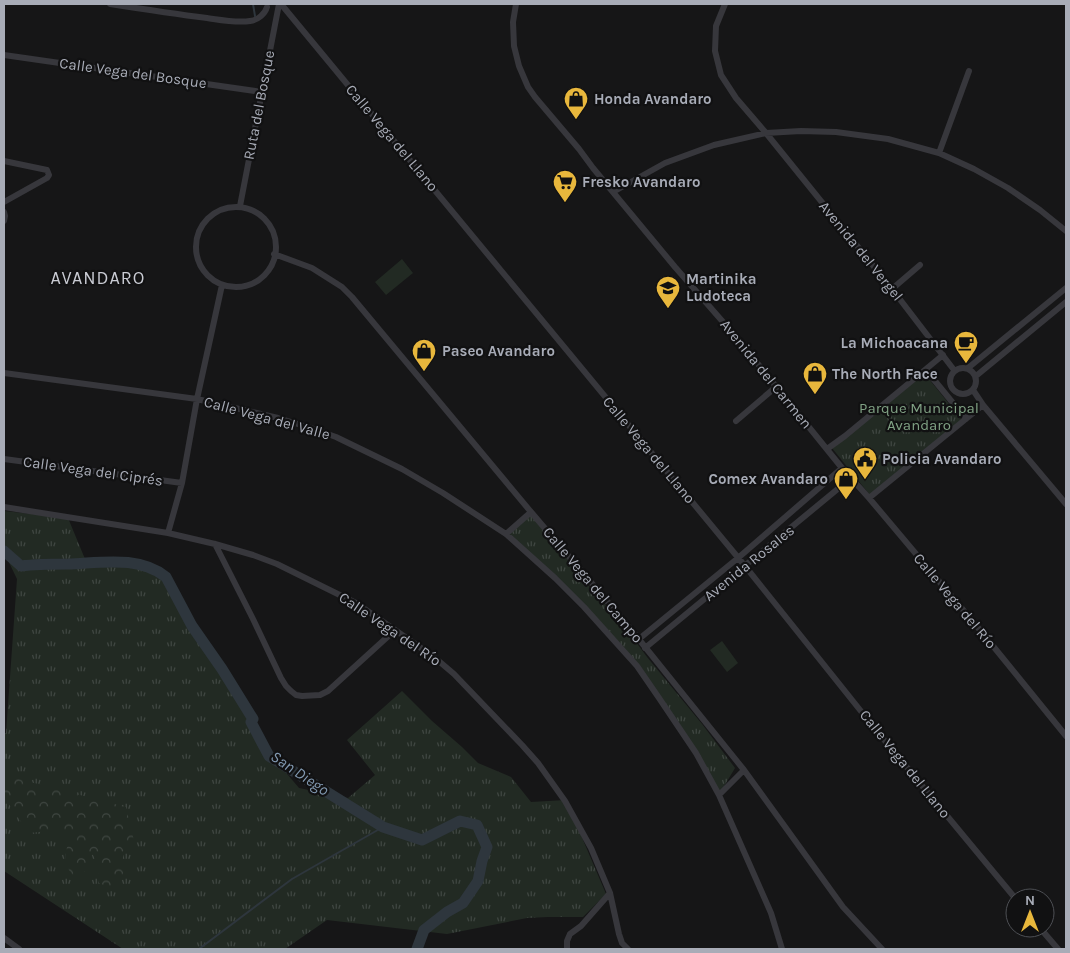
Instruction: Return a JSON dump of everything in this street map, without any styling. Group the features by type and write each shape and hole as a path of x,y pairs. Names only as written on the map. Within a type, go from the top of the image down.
{"street":[{"path":"110,4 235,21 256,19 262,15 267,7"},
{"name":"Ruta del Bosque","path":"240,206 280,4"},
{"name":"Calle Vega del Llano","path":"280,4 745,566 876,730 1007,888"},
{"name":"Avenida del Carmen","path":"516,4 513,22 514,46 519,66 528,87 535,97 675,267 738,338 842,468"},
{"name":"Avenida del Vergel","path":"725,4 718,18 715,34 715,51 721,75 736,98 892,289 954,370"},
{"name":"Calle Vega del Bosque","path":"4,55 262,92"},
{"path":"939,153 969,72"},
{"path":"613,192 665,163 714,145 766,133 819,131 853,134 905,143 939,153 974,169 1008,188 1066,231"},
{"path":"4,161 47,170 49,174 47,178 4,202"},
{"path":"228,206 240,206 256,212 268,224 274,240 274,254 269,268 262,277 243,287 233,287 222,285 211,278 203,269 198,256 197,244 200,231 206,220 216,211 228,206"},
{"path":"4,212 4,221"},
{"name":"Calle Vega del Campo","path":"274,254 312,268 335,282 352,296 639,639 744,770 843,907 882,949"},
{"path":"892,289 920,265"},
{"path":"168,533 182,483 197,399 222,285"},
{"path":"968,368 1066,288"},
{"path":"976,376 1066,302"},
{"path":"1031,318 1037,325"},
{"path":"827,449 943,355"},
{"path":"968,368 976,376 976,384 969,393 960,394 952,389 950,377 954,370 968,368"},
{"path":"926,370 966,419"},
{"name":"Calle Vega del Valle","path":"4,373 197,399 278,418 336,437 402,469 506,534"},
{"path":"736,421 777,386"},
{"path":"947,395 952,389"},
{"path":"973,390 983,405 1066,504"},
{"path":"869,498 983,405"},
{"name":"Calle Vega del Ciprés","path":"4,459 182,483"},
{"name":"Avenida Rosales","path":"639,639 738,558 842,468"},
{"name":"Calle Vega del Río","path":"842,468 980,630 1066,736"},
{"name":"Avenida Rosales","path":"646,648 852,478"},
{"name":"Calle Vega del Río","path":"4,507 168,533 253,555 277,564 356,603 434,657 454,674 538,762 565,801 592,848 610,893 622,943 628,949"},
{"path":"506,534 531,512"},
{"name":"Calle Vega del Campo","path":"506,534 570,592 637,666 696,753 719,795"},
{"path":"215,544 281,678 296,695 309,697 328,691 395,630"},
{"path":"744,770 719,795 771,913 782,949"},
{"path":"567,949 567,941 570,934 581,926 610,893"},
{"path":"4,938 19,949"},
{"path":"1049,938 1058,949"}],"green space":[{"path":"402,259 413,273 386,295 375,282"},
{"name":"Parque Municipal Avandaro","path":"924,373 963,421 870,495 832,448"},
{"path":"4,511 68,518 85,559 117,559 139,562 158,569 167,575 194,625 255,720 253,722 271,755 299,788 348,798 375,775 347,740 402,691 478,763 511,777 531,802 566,800 606,894 583,917 527,918 447,934 327,920 285,949 123,949 4,871 4,733 6,733 17,579 4,552"},
{"path":"531,513 582,578 624,626 735,768 720,793 638,665 508,534"},
{"path":"722,641 738,663 727,672 710,650"},
{"path":"7,776 126,807 134,841 123,851 123,876 113,889 99,883 98,864 92,853 87,869 76,880 66,863 68,844 61,832 29,833 4,797 4,779"}],"waterway":[{"path":"253,4 255,16"},
{"name":"San Diego","path":"4,551 21,566 119,562 132,563 155,570 166,577 192,626 222,669 253,719 251,722 269,756 383,827 422,840 460,821 477,825 487,847 478,881 463,903 447,912 424,930 417,949"},
{"path":"199,949 292,879 383,827"}],"place":[{"name":"Honda Avandaro","path":"576,120"},
{"name":"Fresko Avandaro","path":"565,203"},
{"name":"Martinika Ludoteca","path":"668,309"},
{"name":"La Michoacana","path":"966,364"},
{"name":"Paseo Avandaro","path":"424,372"},
{"name":"The North Face","path":"815,395"},
{"name":"Policia Avandaro","path":"865,480"},
{"name":"Comex Avandaro","path":"846,500"}],"district":[{"name":"AVANDARO","path":"98,278"}]}
